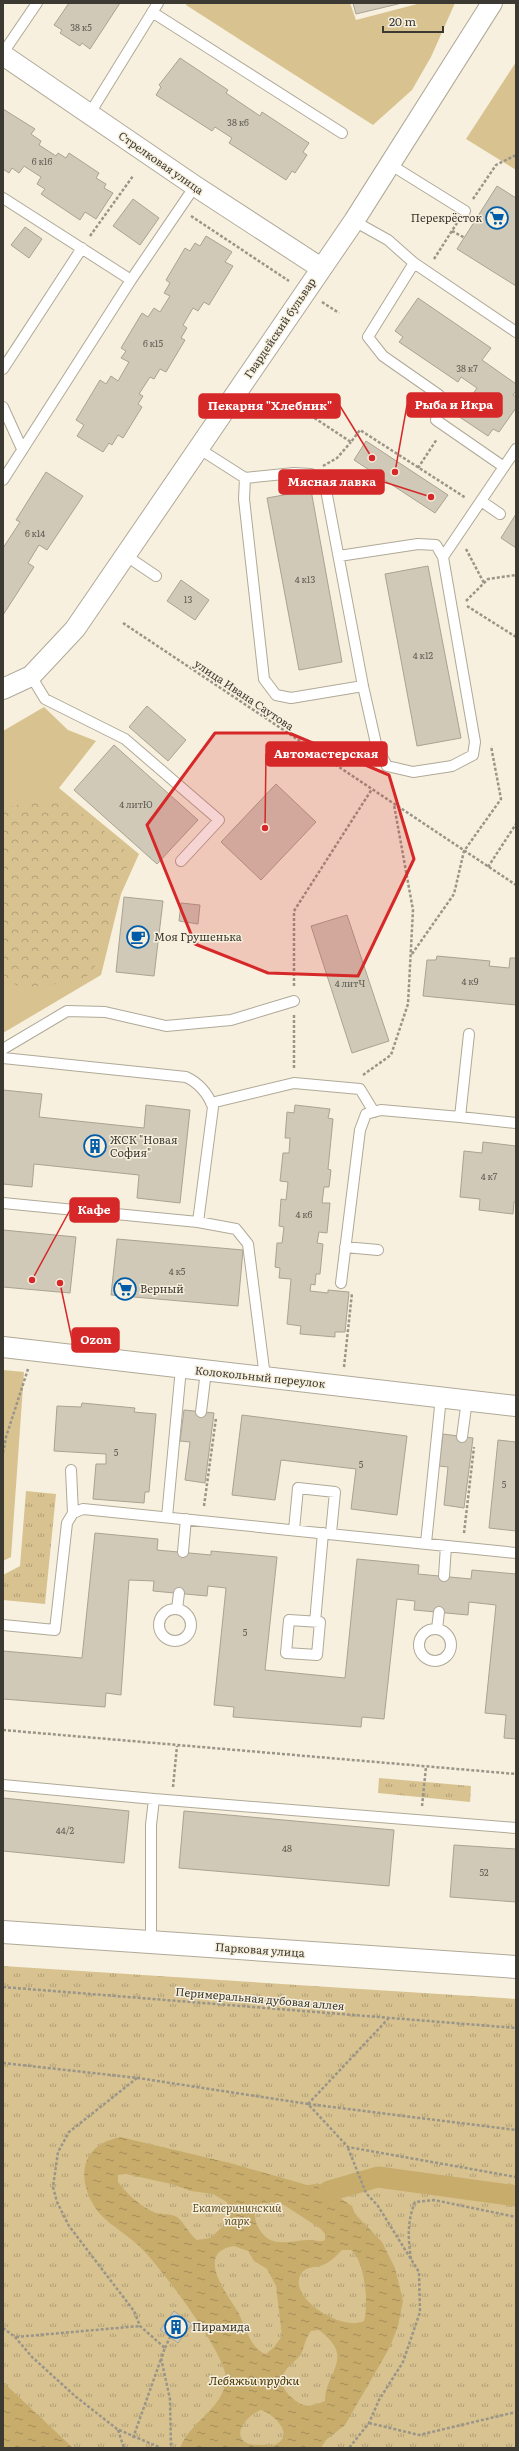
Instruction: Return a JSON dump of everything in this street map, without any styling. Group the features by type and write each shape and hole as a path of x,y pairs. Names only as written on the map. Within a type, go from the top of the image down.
{"main road":[{"name":"Парковая улица","path":"3,1932 516,1967"}],"street":[{"name":"Гвардейский бульвар","path":"3,689 31,676 74,629 354,221 391,165 492,3"},
{"name":"Стрелковая улица","path":"3,54 194,186 321,268"},
{"name":"Колокольный переулок","path":"3,1347 516,1406"}],"lane":[{"path":"3,54 37,3"},
{"path":"90,113 158,3"},
{"path":"152,12 342,133"},
{"path":"391,165 466,211"},
{"path":"3,480 131,280 194,186"},
{"path":"3,198 131,280"},
{"path":"354,221 388,240 414,263 516,332"},
{"path":"3,369 82,248"},
{"path":"414,263 368,337 383,356 439,395 440,408 436,420 445,427 509,463"},
{"path":"3,407 22,449"},
{"path":"198,448 246,478 294,473 311,474 326,490 363,686 377,748 387,766 413,772 452,766 473,755 475,742 443,557 436,545 418,544 339,556"},
{"path":"443,557 509,463 516,449"},
{"path":"246,478 244,499 264,679 276,696 291,698 363,686"},
{"path":"479,504 500,514"},
{"path":"125,555 156,576"},
{"path":"31,676 45,699 125,739 219,820 181,861"},
{"path":"3,1049 67,1011 105,1012 166,1026 231,1020 294,1001"},
{"path":"460,1117 469,1034"},
{"path":"3,1058 186,1077 196,1082 211,1103 212,1107 198,1222"},
{"path":"211,1103 294,1083 360,1089 374,1112"},
{"path":"341,1284 360,1130 366,1114 381,1110 516,1123"},
{"path":"3,1204 198,1222 236,1229 248,1244 264,1377"},
{"path":"345,1247 378,1250"},
{"path":"167,1517 180,1368"},
{"path":"201,1412 206,1371"},
{"path":"426,1543 441,1397"},
{"path":"462,1437 467,1400"},
{"path":"3,1625 55,1630 67,1523 73,1513 71,1470"},
{"path":"294,1530 298,1488 335,1492 327,1533 315,1622"},
{"path":"73,1513 83,1509 516,1553"},
{"path":"183,1552 186,1519"},
{"path":"444,1576 446,1546"},
{"path":"177,1609 179,1593"},
{"path":"437,1630 439,1612"},
{"path":"289,1620 315,1622 320,1622 318,1655 286,1653 289,1620"},
{"path":"3,1785 154,1799 516,1828"},
{"path":"151,1942 154,1799"}],"path":[{"path":"496,165 516,155"},
{"path":"82,248 133,176"},
{"path":"189,215 290,282"},
{"path":"452,231 465,238"},
{"path":"316,298 339,313"},
{"path":"281,396 351,442"},
{"path":"418,468 445,427"},
{"path":"311,474 337,458 360,430 418,468 479,504"},
{"path":"458,535 484,583"},
{"path":"451,603 463,603 516,637"},
{"name":"улица Ивана Саутова","path":"123,624 516,885"},
{"path":"294,912 372,790"},
{"path":"345,1088 391,1055 408,1004 412,954 413,910 394,804"},
{"path":"488,867 516,824"},
{"path":"412,954 454,894 464,851"},
{"path":"341,1284 353,1285 343,1374"},
{"path":"3,1453 6,1437 29,1367"},
{"path":"202,1520 217,1414"},
{"path":"462,1547 474,1446"},
{"path":"3,1730 516,1774"},
{"path":"171,1800 177,1746"},
{"path":"421,1821 426,1767"},
{"name":"Перимеральная дубовая аллея","path":"3,1987 516,2028"},
{"path":"308,2104 389,2018"},
{"path":"3,2063 138,2078 308,2104 516,2130"},
{"path":"138,2078 69,2132 58,2152 54,2170 53,2187 57,2202 69,2226 134,2311 140,2326 164,2348"},
{"path":"308,2104 348,2147 359,2171 366,2193 378,2206 420,2272 420,2312 402,2362 379,2400 369,2423 349,2448"},
{"path":"348,2147 516,2177"},
{"path":"411,2260 408,2239 408,2218 415,2202 434,2200 516,2217"},
{"path":"15,2337 140,2326"},
{"path":"3,2328 15,2337 32,2357 75,2396 118,2429 132,2438 161,2448"},
{"path":"132,2438 164,2348 170,2337"},
{"path":"161,2358 170,2399 171,2448"},
{"path":"369,2423 419,2435 516,2412"},
{"path":"118,2429 124,2448"}],"highlighted area":[{"path":"215,733 289,733 389,775 414,859 358,976 268,973 195,944 147,825"}],"green space":[{"path":"187,3 350,3 356,20 421,3 455,3 431,57 412,90 373,125 186,5"},
{"path":"516,62 516,170 466,139"},
{"path":"44,707 68,730 96,741 59,788 139,854 121,894 101,975 3,1033 3,731"},
{"path":"40,798 63,799 122,845 126,855 127,868 121,880 110,922 99,947 98,961 90,974 80,981 23,988 3,979 3,809"},
{"path":"3,1370 24,1372 11,1557 3,1561"},
{"path":"26,1491 56,1494 45,1604 3,1600 3,1575 20,1566"},
{"path":"379,1778 471,1786 470,1802 378,1793"},
{"name":"Екатерининский парк","path":"3,1966 516,1999 516,2448 3,2448"}],"water":[{"name":"Лебяжьи прудки","path":"120,2137 230,2163 307,2185 319,2184 352,2206 355,2214 382,2242 395,2268 403,2301 398,2326 390,2347 345,2425 326,2440 321,2448 180,2448 191,2430 219,2400 226,2381 224,2369 206,2334 164,2274 137,2244 100,2214 89,2197 84,2177 88,2158 94,2150 103,2143","holes":["126,2174 171,2184 191,2191 213,2194 227,2202 229,2221 210,2238 197,2240 191,2235 177,2217 156,2213 135,2200 118,2182 118,2175","272,2202 284,2205 321,2229 325,2234 325,2240 281,2242 268,2239 257,2225 255,2219 258,2204","234,2246 248,2251 254,2261 267,2269 276,2286 282,2336 274,2347 266,2354 260,2351 252,2342 238,2312 221,2285 215,2265 216,2256 222,2250","342,2250 351,2250 360,2263 366,2294 364,2321 355,2323 343,2322 331,2317 319,2311 302,2293 299,2283 303,2271 308,2268 326,2264","319,2330 330,2340 336,2349 337,2357 325,2401 307,2406 298,2402 286,2392 282,2383 282,2378 285,2371 301,2354 311,2331","261,2410 271,2415 283,2429 284,2434 282,2439 278,2443 272,2445 251,2444 245,2442 241,2438 241,2428 252,2415"]},
{"path":"3,2382 73,2448 3,2448"}],"building":[{"path":"69,3 120,3 90,49 82,43 80,46 60,33 62,30 54,25"},
{"path":"353,3 402,3 356,14"},
{"path":"180,58 228,90 226,93 260,116 262,112 309,143 303,152 307,155 295,173 292,171 286,180 229,143 232,138 215,127 212,131 156,95 161,87 159,85"},
{"path":"3,109 35,129 31,134 41,141 39,145 56,156 58,153 66,158 69,153 99,173 96,178 106,184 104,188 113,193 96,219 85,212 80,220 41,194 45,189 37,184 41,177 24,166 19,173 12,168 9,173 3,169"},
{"name":"Перекрёсток","path":"497,186 516,198 516,286 457,249"},
{"path":"133,199 159,218 140,245 113,226"},
{"path":"25,227 42,239 29,258 11,245"},
{"path":"206,236 232,252 225,262 233,266 209,305 204,302 198,311 193,308 183,325 187,328 181,338 185,340 166,372 160,369 154,379 150,377 139,394 143,396 138,404 142,407 123,438 118,435 112,445 109,443 103,452 77,436 84,425 76,420 100,380 106,384 111,376 118,381 129,362 121,358 126,351 121,348 142,313 148,317 154,308 160,312 170,296 164,293 170,283 166,280 185,248 190,251 195,243 200,246"},
{"path":"418,298 491,348 482,360 516,384 516,391 513,395 516,397 516,408 499,432 493,429 488,436 458,416 477,388 461,377 458,382 399,342 403,337 395,331"},
{"path":"366,441 448,495 435,513 354,460"},
{"path":"46,472 83,496 47,550 39,545 28,563 34,567 3,615 3,548 20,522 16,520"},
{"path":"311,490 342,662 299,670 267,498"},
{"path":"516,514 516,548 501,538"},
{"path":"428,566 461,738 417,746 385,574"},
{"path":"181,580 209,600 195,620 167,601"},
{"path":"147,706 186,740 168,761 129,727"},
{"path":"114,745 198,820 157,864 74,790"},
{"path":"276,784 316,822 261,880 221,842"},
{"path":"124,897 163,901 154,976 116,972"},
{"path":"181,903 200,905 198,924 179,921"},
{"path":"347,915 389,1041 352,1053 311,926"},
{"path":"437,956 490,961 489,966 509,968 510,958 516,958 516,1005 423,996 427,960 436,960"},
{"name":"ЖСК \"Новая София\"","path":"3,1090 42,1094 39,1117 144,1128 146,1105 190,1110 180,1203 137,1198 139,1175 34,1164 32,1187 3,1184"},
{"path":"295,1105 330,1109 328,1118 333,1119 328,1169 331,1170 329,1187 324,1187 322,1203 330,1203 327,1233 319,1232 317,1243 323,1244 320,1274 316,1274 315,1285 311,1284 310,1291 328,1293 328,1290 349,1292 345,1332 335,1332 335,1337 300,1334 301,1326 287,1324 291,1279 279,1278 280,1268 275,1267 277,1243 282,1243 284,1227 279,1226 281,1199 286,1200 288,1182 280,1181 283,1153 289,1153 290,1138 285,1138 287,1112 294,1113"},
{"path":"483,1142 516,1146 516,1202 514,1202 513,1214 479,1210 480,1199 460,1197 464,1151 482,1153"},
{"path":"3,1230 76,1237 70,1293 3,1287"},
{"path":"117,1239 243,1250 238,1306 111,1295"},
{"path":"82,1403 135,1408 134,1412 156,1414 149,1492 145,1492 144,1503 93,1499 96,1464 106,1464 106,1454 54,1451 57,1406 81,1407"},
{"path":"184,1410 214,1413 205,1483 185,1480 190,1442 180,1441"},
{"path":"242,1415 407,1436 397,1515 351,1509 356,1469 281,1460 275,1500 232,1495"},
{"path":"443,1434 473,1438 464,1508 444,1505 448,1467 439,1466"},
{"path":"498,1440 516,1442 516,1531 489,1528"},
{"path":"95,1533 158,1539 157,1550 211,1555 211,1551 277,1557 265,1670 345,1678 357,1559 419,1565 418,1574 471,1579 472,1570 516,1574 516,1739 504,1738 506,1715 485,1713 496,1605 469,1602 468,1615 414,1610 415,1601 397,1599 384,1719 362,1717 361,1727 233,1717 234,1707 214,1705 226,1588 208,1586 207,1596 153,1591 154,1581 129,1580 121,1695 106,1693 105,1707 3,1699 3,1651 82,1658"},
{"path":"3,1798 129,1811 124,1863 3,1851"},
{"path":"184,1811 394,1830 389,1886 179,1868"},
{"path":"454,1845 516,1849 516,1902 450,1897"},
{"name":"Пирамида","path":"174,2311 192,2324 178,2343 160,2330"}],"waterway":[{"path":"329,2191 378,2177 516,2196"}],"place":[{"name":"Перекрёсток","path":"497,218"},
{"name":"Пекарня \"Хлебник\"","path":"372,458"},
{"name":"Рыба и Икра","path":"395,472"},
{"name":"Мясная лавка","path":"431,497"},
{"name":"Автомастерская","path":"265,828"},
{"name":"Моя Грушенька","path":"138,937"},
{"name":"ЖСК \"Новая София\"","path":"95,1146"},
{"name":"Кафе","path":"32,1280"},
{"name":"Ozon","path":"60,1283"},
{"name":"Верный","path":"125,1289"},
{"name":"Пирамида","path":"176,2327"}]}
